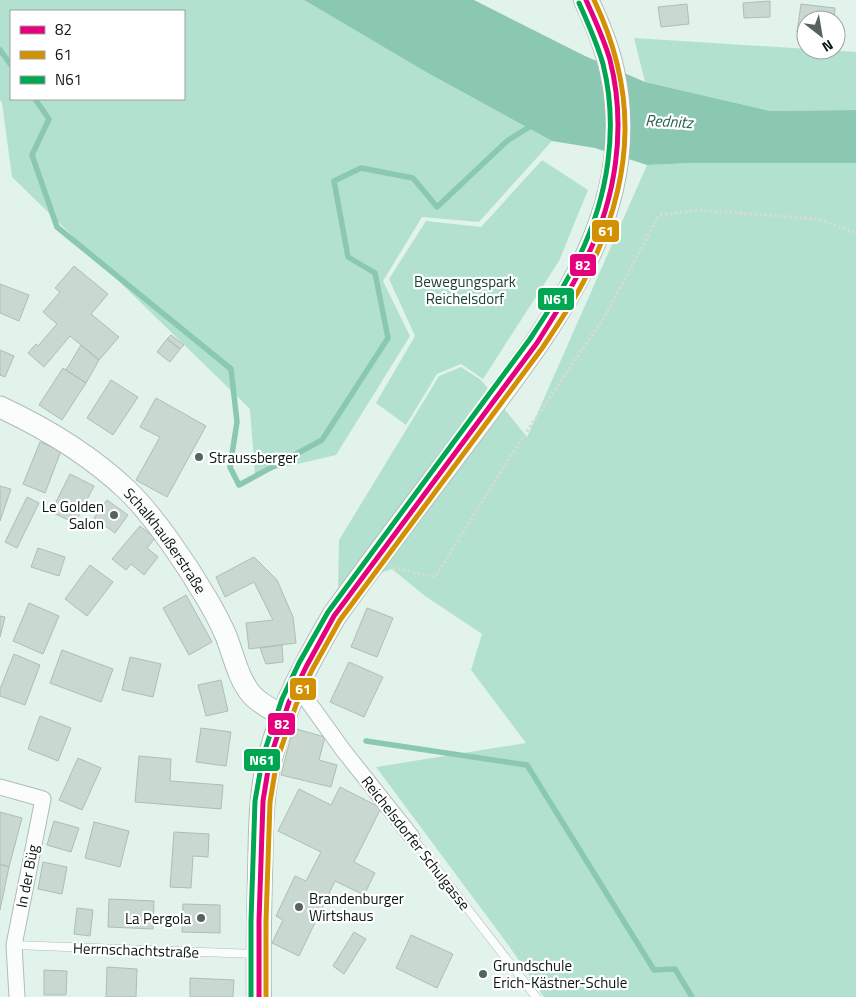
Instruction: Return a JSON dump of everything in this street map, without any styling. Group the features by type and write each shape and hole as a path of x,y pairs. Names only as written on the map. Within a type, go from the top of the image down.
{"main road":[{"path":"259,997 258,954 262,807 270,758 293,692 334,616 538,343 563,303 587,258 606,210 616,167 618,117 612,71 606,46 590,10"},
{"name":"Schalkhaußerstraße","path":"0,407 58,438 127,490 150,516 206,598 226,635 239,673 247,689 259,701 284,716"}],"street":[{"name":"Reichelsdorfer Schulgasse","path":"293,692 306,700 412,837"},
{"name":"In der Büg","path":"0,787 43,799 14,945 17,997"}],"lane":[{"name":"Reichelsdorfer Schulgasse","path":"412,837 536,997"},
{"name":"Herrnschachtstraße","path":"14,945 258,954"}],"path":[{"path":"387,567 435,577 524,437 604,318 659,215 699,210 817,219 856,233"}],"green space":[{"path":"0,0 304,0 426,72 552,141 479,222 422,217 383,281 410,336 336,455 255,474 250,409 12,177 2,103 0,100"},
{"path":"634,38 796,48 796,60 846,60 846,51 856,52 856,110 770,111 645,82"},
{"name":"Bewegungspark Reichelsdorf","path":"542,160 588,190 559,261 483,379 461,364 437,374 406,425 376,403 415,336 389,279 426,221 481,227"},
{"path":"690,163 856,163 856,997 544,997 509,946 376,767 526,743 471,670 482,634 425,596 392,569 338,587 339,540 439,376 461,367 481,380 527,437 647,165"}],"water":[{"name":"Rednitz","path":"304,0 474,0 585,56 645,82 770,111 856,110 856,163 690,163 647,165 595,148 552,141 426,72"}],"building":[{"path":"770,1 770,17 744,18 743,3"},
{"path":"687,4 689,24 661,27 658,7"},
{"path":"801,4 835,8 835,10 800,10"},
{"path":"74,266 108,294 91,314 119,337 99,360 70,336 44,367 28,353 36,344 38,346 57,324 43,312 60,292 55,288"},
{"path":"0,284 29,295 19,321 0,313"},
{"path":"171,335 184,345 180,349 167,339"},
{"path":"167,339 180,349 170,362 157,352"},
{"path":"81,345 99,360 86,383 66,370"},
{"path":"0,350 14,356 5,377 0,375"},
{"path":"63,368 86,383 62,420 39,405"},
{"path":"111,380 138,397 113,435 87,418"},
{"path":"156,398 206,426 167,497 136,480 160,437 140,427"},
{"path":"40,442 61,451 45,493 23,484"},
{"path":"70,474 94,486 75,523 51,512"},
{"path":"0,486 11,489 0,521"},
{"path":"27,497 39,503 17,548 5,542"},
{"path":"107,500 128,515 115,533 94,518"},
{"path":"140,526 155,538 147,548 158,557 144,575 131,564 126,570 112,559"},
{"path":"38,548 65,557 59,576 31,567"},
{"path":"254,557 277,580 293,617 296,643 249,649 246,623 273,620 254,582 225,597 216,577"},
{"path":"90,565 113,582 87,616 65,599"},
{"path":"186,595 212,642 189,655 163,608"},
{"path":"29,603 59,616 43,654 13,641"},
{"path":"367,608 393,618 377,657 351,647"},
{"path":"0,616 5,617 0,637"},
{"path":"282,645 283,662 266,664 260,648"},
{"path":"62,650 113,669 101,702 50,683"},
{"path":"14,654 40,665 25,705 0,696 0,689"},
{"path":"130,657 161,664 153,697 122,690"},
{"path":"349,662 383,677 364,717 330,702"},
{"path":"221,680 228,711 206,716 198,685"},
{"path":"40,716 71,728 58,761 28,749"},
{"path":"201,728 231,732 226,766 196,762"},
{"path":"293,728 325,737 319,760 337,765 331,787 281,775"},
{"path":"139,756 171,759 170,781 223,785 221,809 135,802"},
{"path":"78,758 101,768 82,810 59,800"},
{"path":"340,787 381,808 354,862 375,873 364,895 335,881 299,956 272,943 283,920 276,916 295,876 306,881 321,852 278,831 299,789 331,805"},
{"path":"0,812 22,818 9,867 0,864"},
{"path":"54,821 79,828 71,852 47,845"},
{"path":"94,822 129,831 120,867 85,858"},
{"path":"174,832 209,834 208,857 193,856 191,888 170,887"},
{"path":"43,862 67,867 62,894 38,889"},
{"path":"0,864 9,867 0,910"},
{"path":"109,899 154,901 153,929 108,927"},
{"name":"La Pergola","path":"183,904 220,905 220,933 182,932"},
{"path":"77,908 93,910 90,936 74,934"},
{"path":"354,932 366,939 344,974 333,966"},
{"path":"411,935 453,954 437,988 396,968"},
{"path":"107,967 137,969 136,997 106,997"},
{"path":"44,970 67,971 66,995 44,995"},
{"path":"190,978 234,980 233,997 190,997"}],"waterway":[{"path":"0,50 10,64"},
{"path":"36,100 49,119 32,155 57,227 231,369 237,422 230,467 239,485 322,440 388,338 375,273 348,257 334,181 361,168 413,178 437,207 507,141 534,124"},
{"path":"366,741 527,765 654,970 675,969 692,997"}],"transit line":[{"name":"82","path":"259,997 259,921 263,801 270,758 289,702 334,616 537,343 580,272 596,238 611,188 616,163 618,111 610,60 586,0"},
{"name":"61","path":"266,997 266,921 270,802 277,760 296,705 312,670 340,620 557,327 588,273 607,229 623,163 625,131 618,66 608,33 594,0"},
{"name":"N61","path":"251,997 251,921 255,801 263,756 282,699 299,663 328,612 543,319 579,257 597,211 608,162 610,137 608,88 603,64 579,3"}],"place":[{"name":"Straussberger","path":"199,457"},
{"name":"Le Golden Salon","path":"114,515"},
{"name":"Brandenburger Wirtshaus","path":"299,907"},
{"name":"La Pergola","path":"201,918"},
{"name":"Grundschule Erich-Kästner-Schule","path":"483,974"}]}
